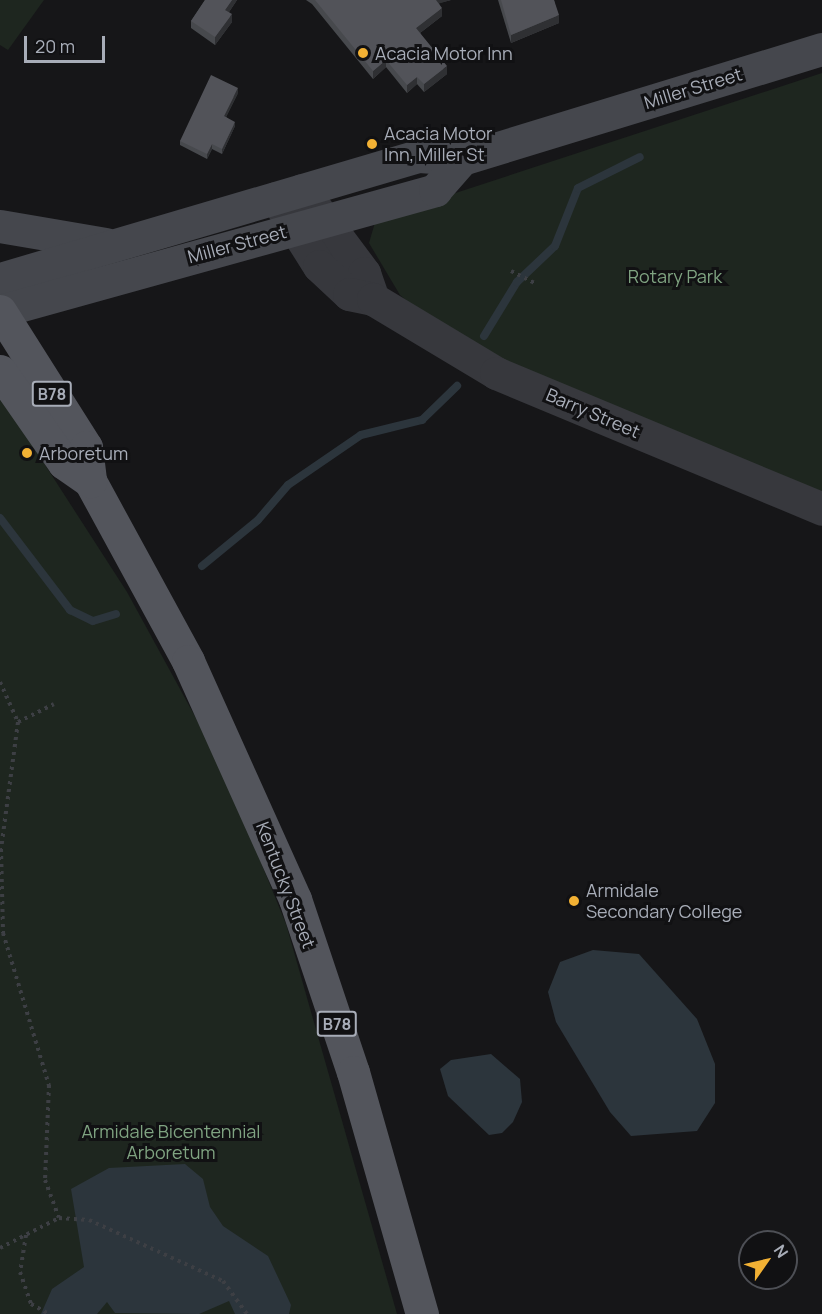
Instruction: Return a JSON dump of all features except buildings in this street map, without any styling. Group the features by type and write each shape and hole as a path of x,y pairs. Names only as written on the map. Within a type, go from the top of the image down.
{"main road":[{"name":"Miller Street","path":"0,279 419,156 462,159 822,49"},
{"name":"Miller Street","path":"0,311 435,190 462,159"},
{"path":"0,226 115,245"},
{"name":"Kentucky Street","path":"0,311 86,447 90,481 189,661 294,899 353,1072 422,1314"},
{"name":"Kentucky Street","path":"0,371 64,463 90,481"}],"street":[{"name":"Barry Street","path":"289,194 306,225 364,273 373,299 496,373 822,509"}],"path":[{"path":"512,271 535,283"},
{"path":"0,684 18,722 1,849 3,933 50,1085 45,1180 59,1218"},
{"path":"18,722 54,704"},
{"path":"0,1248 59,1218 108,1225 176,1263 223,1281 248,1314"},
{"path":"27,1234 20,1272 31,1304 49,1314"}],"green space":[{"path":"0,0 44,0 8,50 0,45"},
{"name":"Rotary Park","path":"822,73 822,497 504,365 430,321 400,295 369,243 376,219"},
{"name":"Armidale Bicentennial Arboretum","path":"0,395 127,592 221,764 286,924 397,1314 0,1314"}],"shaded area":[{"path":"593,950 639,954 697,1019 715,1064 715,1103 697,1131 631,1136 610,1112 556,1022 548,992 560,962"},
{"path":"491,1054 520,1079 522,1102 513,1122 502,1133 489,1135 448,1096 440,1069 451,1060"},
{"path":"185,1164 203,1179 210,1207 223,1226 268,1256 291,1305 289,1314 235,1314 229,1301 199,1314 115,1313 107,1302 97,1314 41,1314 52,1289 84,1267 71,1189 109,1168"}],"waterway":[{"path":"484,336 517,282 555,246 578,188 640,157"},
{"path":"202,566 258,520 288,485 361,435 422,420 457,386"},
{"path":"0,518 70,610 93,621 116,614"}],"place":[{"name":"Acacia Motor Inn","path":"363,53"},
{"name":"Acacia Motor Inn, Miller St","path":"372,144"},
{"name":"Arboretum","path":"27,453"},
{"name":"Armidale Secondary College","path":"574,901"}]}
